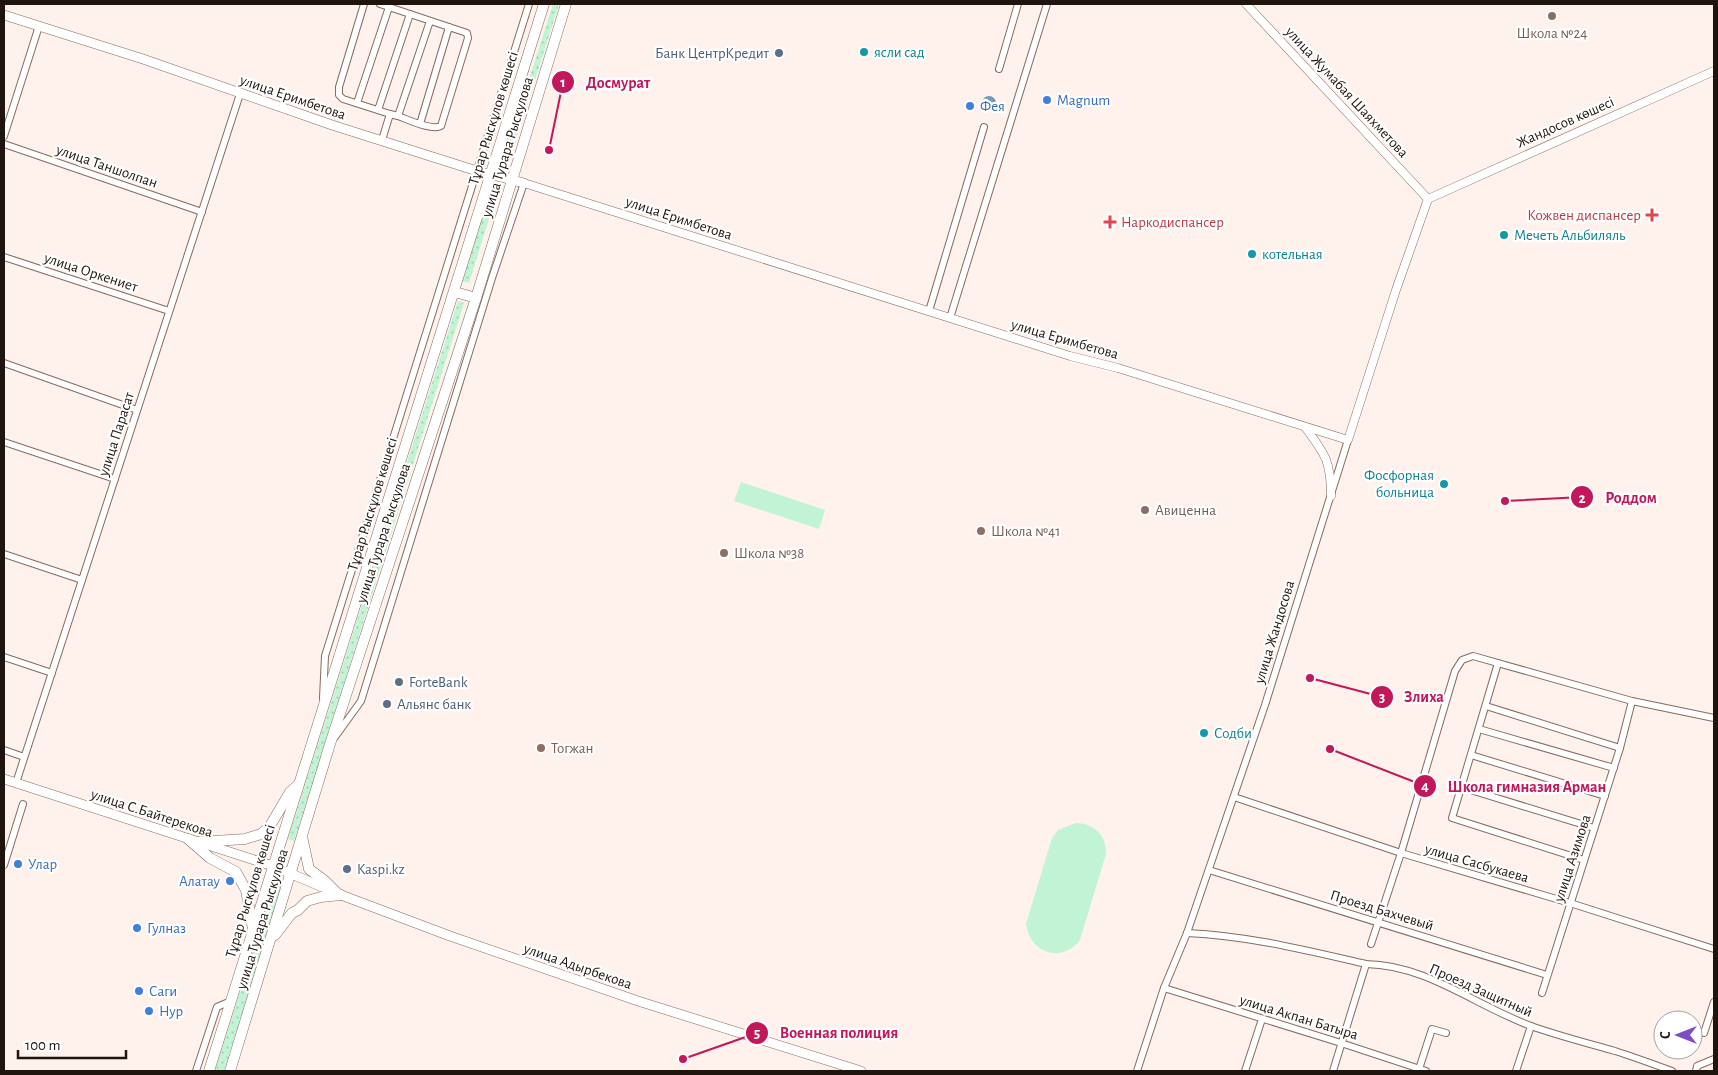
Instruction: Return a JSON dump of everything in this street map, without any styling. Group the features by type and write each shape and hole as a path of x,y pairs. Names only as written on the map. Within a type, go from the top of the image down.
{"main road":[{"name":"Тұрар Рыскұлов көшесі","path":"209,1071 544,4"},
{"name":"улица Турара Рыскулова","path":"230,1071 330,744 476,298 566,4"},
{"name":"улица Еримбетова","path":"4,15 143,59 332,126 477,171 524,183"},
{"path":"454,292 476,298"},
{"name":"улица С.Байтерекова","path":"4,779 291,873"},
{"path":"193,840 245,839 260,834 270,826 290,792 300,783"},
{"path":"302,837 309,869 339,894"},
{"path":"193,840 210,858 236,872 246,890 253,931"},
{"name":"улица Адырбекова","path":"291,873 339,894 450,936 629,998 861,1071"},
{"path":"270,942 292,914 307,901 339,894"}],"street":[{"path":"364,4 339,87 339,95 343,99 420,124 434,128 441,126 468,38 467,33 380,4"},
{"path":"322,714 325,656 529,4"},
{"path":"998,69 1018,4"},
{"path":"950,318 1047,4"},
{"name":"улица Жумабая Шаяхметова","path":"1246,4 1428,199"},
{"path":"357,103 389,7"},
{"path":"378,110 410,14"},
{"path":"398,116 430,21"},
{"path":"4,136 39,26"},
{"path":"420,124 449,27"},
{"name":"Жандосов көшесі","path":"1428,199 1714,71"},
{"name":"улица Парасат","path":"16,783 240,94"},
{"path":"382,140 390,114"},
{"path":"929,311 984,127"},
{"name":"улица Таншолпан","path":"4,144 202,212"},
{"path":"330,744 361,701 494,271 524,183"},
{"name":"улица Еримбетова","path":"524,183 950,318 1348,440"},
{"name":"улица Жандосова","path":"1137,1071 1164,988 1187,933 1265,705 1396,290 1428,199"},
{"path":"494,240 494,271"},
{"name":"улица Оркениет","path":"4,257 169,311"},
{"path":"4,363 137,410"},
{"path":"1305,427 1327,460 1331,475 1331,496"},
{"path":"4,442 115,479"},
{"path":"4,554 82,580"},
{"path":"1371,944 1401,854 1458,664 1462,660 1473,656 1632,701 1714,718"},
{"path":"4,657 52,673"},
{"path":"1498,664 1452,818 1584,860"},
{"name":"улица Азимова","path":"1542,993 1614,768 1632,701"},
{"path":"1486,706 1620,748"},
{"path":"1479,729 1614,768"},
{"path":"4,750 24,757"},
{"path":"1471,755 1604,796"},
{"path":"1462,787 1594,828"},
{"name":"улица Сасбукаева","path":"1234,797 1401,854 1570,903 1714,949"},
{"path":"4,865 23,804"},
{"name":"Проезд Бахчевый","path":"1209,870 1547,975"},
{"name":"Проезд Защитный","path":"1187,933 1273,942 1366,964 1381,965 1435,980 1530,1026 1618,1052 1672,1071"},
{"path":"1333,1071 1366,964"},
{"name":"улица Акпан Батыра","path":"1164,988 1422,1070"},
{"path":"196,1071 217,1007 231,1002"},
{"path":"1704,1033 1714,1002"},
{"path":"1245,1071 1262,1019"},
{"path":"1516,1071 1530,1026"},
{"path":"1422,1070 1432,1029 1446,1033"},
{"path":"1696,1071 1697,1066 1714,1059"}],"green space":[{"path":"553,4 559,4 506,172 500,170"},
{"path":"492,186 499,187 469,283 462,281"},
{"path":"458,301 464,303 294,841 288,839"},
{"path":"741,482 825,510 819,529 734,501"},
{"path":"1076,823 1094,828 1102,836 1106,854 1080,940 1064,952 1047,952 1033,942 1026,924 1052,838 1058,830"},
{"path":"276,879 283,881 224,1071 215,1071"}],"water":[{"path":"986,96 992,96 996,103 992,110 986,110 982,106 982,100"}],"place":[{"name":"Школа №24","path":"1552,16"},
{"name":"ясли сад","path":"864,52"},
{"name":"Банк ЦентрКредит","path":"779,53"},
{"name":"Magnum","path":"1047,100"},
{"name":"Фея","path":"970,106"},
{"name":"Досмурат","path":"549,150"},
{"name":"Кожвен диспансер","path":"1652,215"},
{"name":"Наркодиспансер","path":"1110,222"},
{"name":"Мечеть Альбиляль","path":"1504,235"},
{"name":"котельная","path":"1252,254"},
{"name":"Фосфорная больница","path":"1444,484"},
{"name":"Роддом","path":"1505,501"},
{"name":"Авиценна","path":"1145,510"},
{"name":"Школа №41","path":"981,531"},
{"name":"Школа №38","path":"724,553"},
{"name":"Злиха","path":"1310,678"},
{"name":"ForteBank","path":"399,682"},
{"name":"Альянс банк","path":"387,704"},
{"name":"Содби","path":"1204,733"},
{"name":"Тогжан","path":"541,748"},
{"name":"Школа гимназия Арман","path":"1330,749"},
{"name":"Улар","path":"18,864"},
{"name":"Kaspi.kz","path":"347,869"},
{"name":"Алатау","path":"230,881"},
{"name":"Гулназ","path":"137,928"},
{"name":"Саги","path":"139,991"},
{"name":"Нур","path":"149,1011"},
{"name":"Военная полиция","path":"683,1059"}]}
